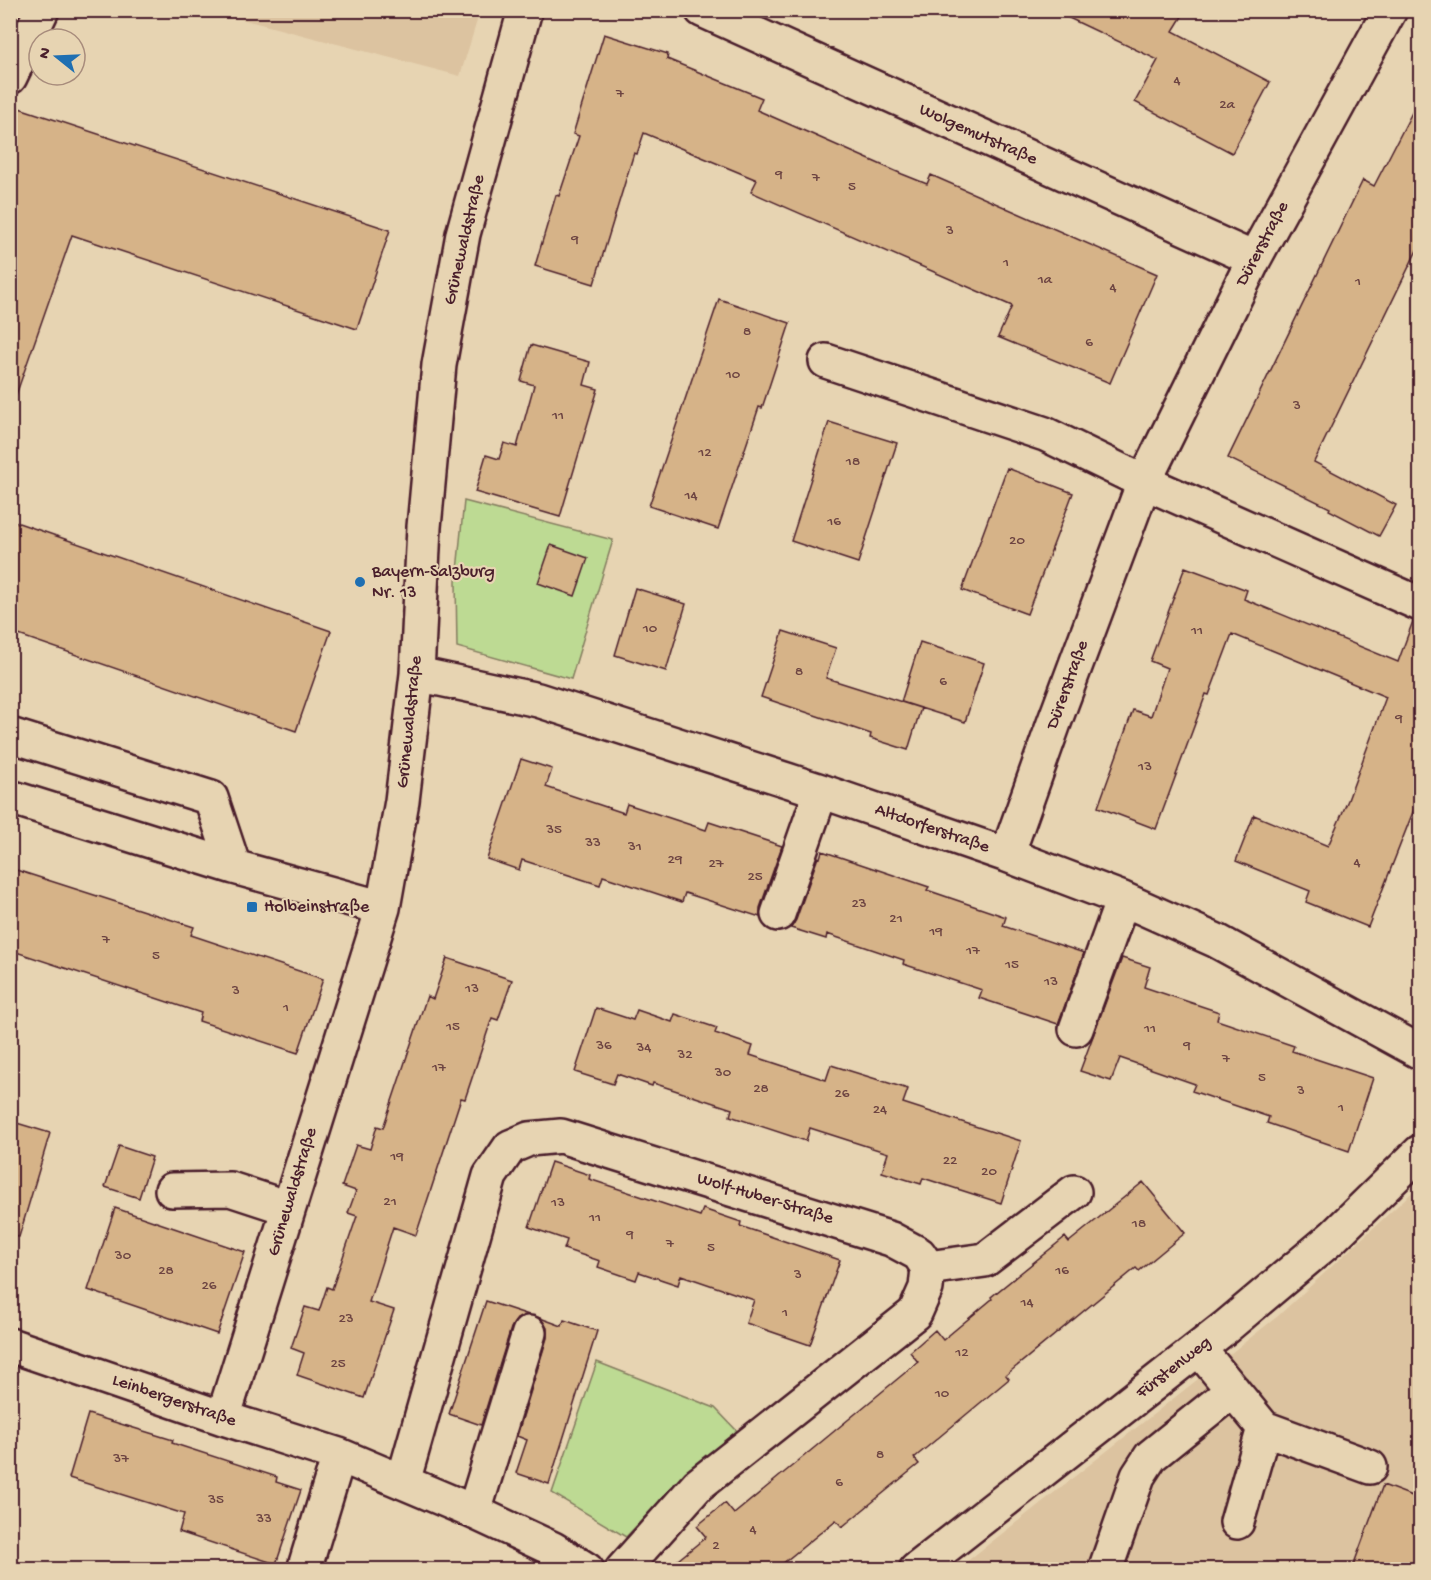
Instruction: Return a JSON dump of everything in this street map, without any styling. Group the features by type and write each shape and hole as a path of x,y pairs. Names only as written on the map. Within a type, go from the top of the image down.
{"street":[{"path":"10,77 42,10"},
{"name":"Grünewaldstraße","path":"223,1418 383,908 402,801 417,674 423,527 440,365 463,234 525,10"},
{"name":"Wolgemutstraße","path":"702,10 1254,259"},
{"name":"Dürerstraße","path":"1007,855 1144,482 1254,259 1390,10"},
{"path":"826,361 1045,434 1144,482 1420,604"},
{"name":"Altdorferstraße","path":"417,674 538,700 821,791 1007,855 1123,899 1216,941 1420,1052"},
{"path":"10,735 211,798 234,867"},
{"path":"778,914 821,791"},
{"path":"10,798 234,867 383,908"},
{"path":"1076,1029 1123,899"},
{"name":"Wolf-Huber-Straße","path":"403,1482 490,1176 510,1147 529,1139 561,1136 891,1239 919,1254 928,1268"},
{"name":"Fürstenweg","path":"916,1569 1198,1349 1333,1237 1420,1152"},
{"path":"172,1190 230,1189 288,1208"},
{"path":"622,1569 698,1485 915,1313 926,1288 928,1268 985,1260 1074,1192"},
{"path":"474,1512 529,1333"},
{"name":"Leinbergerstraße","path":"10,1345 339,1455 474,1512 553,1549 587,1569"},
{"path":"1198,1349 1264,1428 1370,1467"},
{"path":"1105,1569 1138,1476 1150,1456 1233,1390"},
{"path":"1237,1522 1264,1428"},
{"path":"304,1569 339,1455"}],"shaded area":[{"path":"480,10 460,76 210,11"},
{"path":"1420,1185 1420,1569 956,1570 1278,1316"}],"green space":[{"path":"464,501 613,540 571,679 457,647 456,581"},
{"path":"597,1362 715,1408 738,1432 672,1488 626,1537 552,1493"}],"building":[{"path":"1052,10 1186,10 1173,31 1270,82 1232,153 1135,102 1158,60"},
{"path":"604,34 668,54 667,59 762,98 757,110 902,174 927,184 931,175 1157,274 1110,383 998,337 1012,306 751,192 757,180 644,133 637,154 634,153 594,284 535,266 556,195 559,196 579,136 573,134"},
{"path":"1420,97 1420,244 1314,462 1396,505 1379,536 1329,510 1330,508 1228,458 1363,180 1374,186"},
{"path":"10,105 390,230 357,329 72,235 16,395 10,394"},
{"path":"719,299 790,323 718,529 649,506"},
{"path":"531,345 590,362 584,385 598,389 560,517 475,492 486,455 499,459 504,443 517,447 534,385 521,381"},
{"path":"829,422 897,443 858,563 791,541"},
{"path":"1007,468 1073,493 1027,614 962,590"},
{"path":"10,520 331,631 296,731 10,632"},
{"path":"551,545 588,558 575,596 538,583"},
{"path":"1185,567 1247,590 1244,599 1398,662 1413,621 1420,622 1420,794 1368,927 1306,902 1310,891 1236,861 1254,815 1328,846 1348,800 1386,697 1232,634 1209,695 1206,694 1156,829 1098,807 1133,710 1151,716 1167,668 1150,661"},
{"path":"635,588 686,604 666,671 615,655"},
{"path":"783,631 836,648 826,678 921,708 908,750 870,738 871,734 761,697"},
{"path":"920,642 984,663 965,722 901,702"},
{"path":"521,759 552,769 546,787 624,813 627,804 706,830 709,822 782,846 760,908 760,917 685,893 682,902 603,876 600,885 522,860 519,870 487,859"},
{"path":"822,851 929,887 927,890 1006,917 1003,926 1084,953 1058,1024 979,998 982,990 903,964 904,960 827,934 826,939 791,928"},
{"path":"10,868 194,927 191,935 323,979 298,1053 199,1021 201,1013 10,950"},
{"path":"447,958 512,980 498,1020 492,1018 465,1099 461,1098 416,1235 393,1227 369,1302 394,1310 364,1398 297,1375 304,1353 291,1348 305,1307 319,1311 327,1287 332,1289 357,1216 348,1213 356,1191 342,1186 356,1145 370,1149 377,1126 383,1128 427,996 433,999"},
{"path":"1122,958 1150,967 1144,987 1219,1012 1217,1020 1294,1046 1292,1051 1373,1078 1349,1151 1267,1123 1269,1117 1192,1091 1195,1084 1120,1058 1111,1081 1080,1071"},
{"path":"596,1008 633,1020 637,1010 672,1022 675,1014 717,1028 715,1033 753,1046 750,1055 826,1080 831,1065 908,1089 903,1103 1021,1141 1001,1203 923,1178 921,1184 882,1172 888,1153 810,1128 806,1141 730,1116 732,1109 653,1083 652,1086 617,1074 613,1084 575,1072"},
{"path":"10,1121 50,1133 19,1237 10,1236"},
{"path":"119,1146 152,1157 139,1198 105,1187"},
{"path":"551,1162 590,1175 589,1179 700,1216 703,1209 741,1222 740,1226 840,1260 810,1345 746,1323 754,1300 681,1275 678,1285 639,1272 636,1280 598,1267 600,1261 564,1249 567,1240 529,1227"},
{"path":"1143,1182 1185,1233 1139,1271 1136,1268 1006,1375 1009,1379 914,1458 919,1464 842,1527 836,1520 776,1569 667,1569 706,1537 697,1526 725,1503 734,1514 918,1362 910,1352 935,1330 943,1340 992,1299 991,1297 1065,1237 1069,1242"},
{"path":"115,1208 245,1252 217,1334 88,1290"},
{"path":"486,1301 529,1315 517,1319 511,1328 481,1425 449,1414"},
{"path":"540,1318 562,1326 564,1320 597,1331 549,1484 516,1473 527,1440 517,1436 547,1338 547,1328"},
{"path":"88,1414 173,1440 172,1443 277,1477 276,1482 301,1490 276,1564 179,1532 184,1514 69,1478"},
{"path":"1383,1485 1420,1499 1420,1569 1352,1569"}],"place":[{"name":"Bayern-Salzburg Nr. 13","path":"360,582"},
{"name":"Holbeinstraße","path":"252,907"}]}
